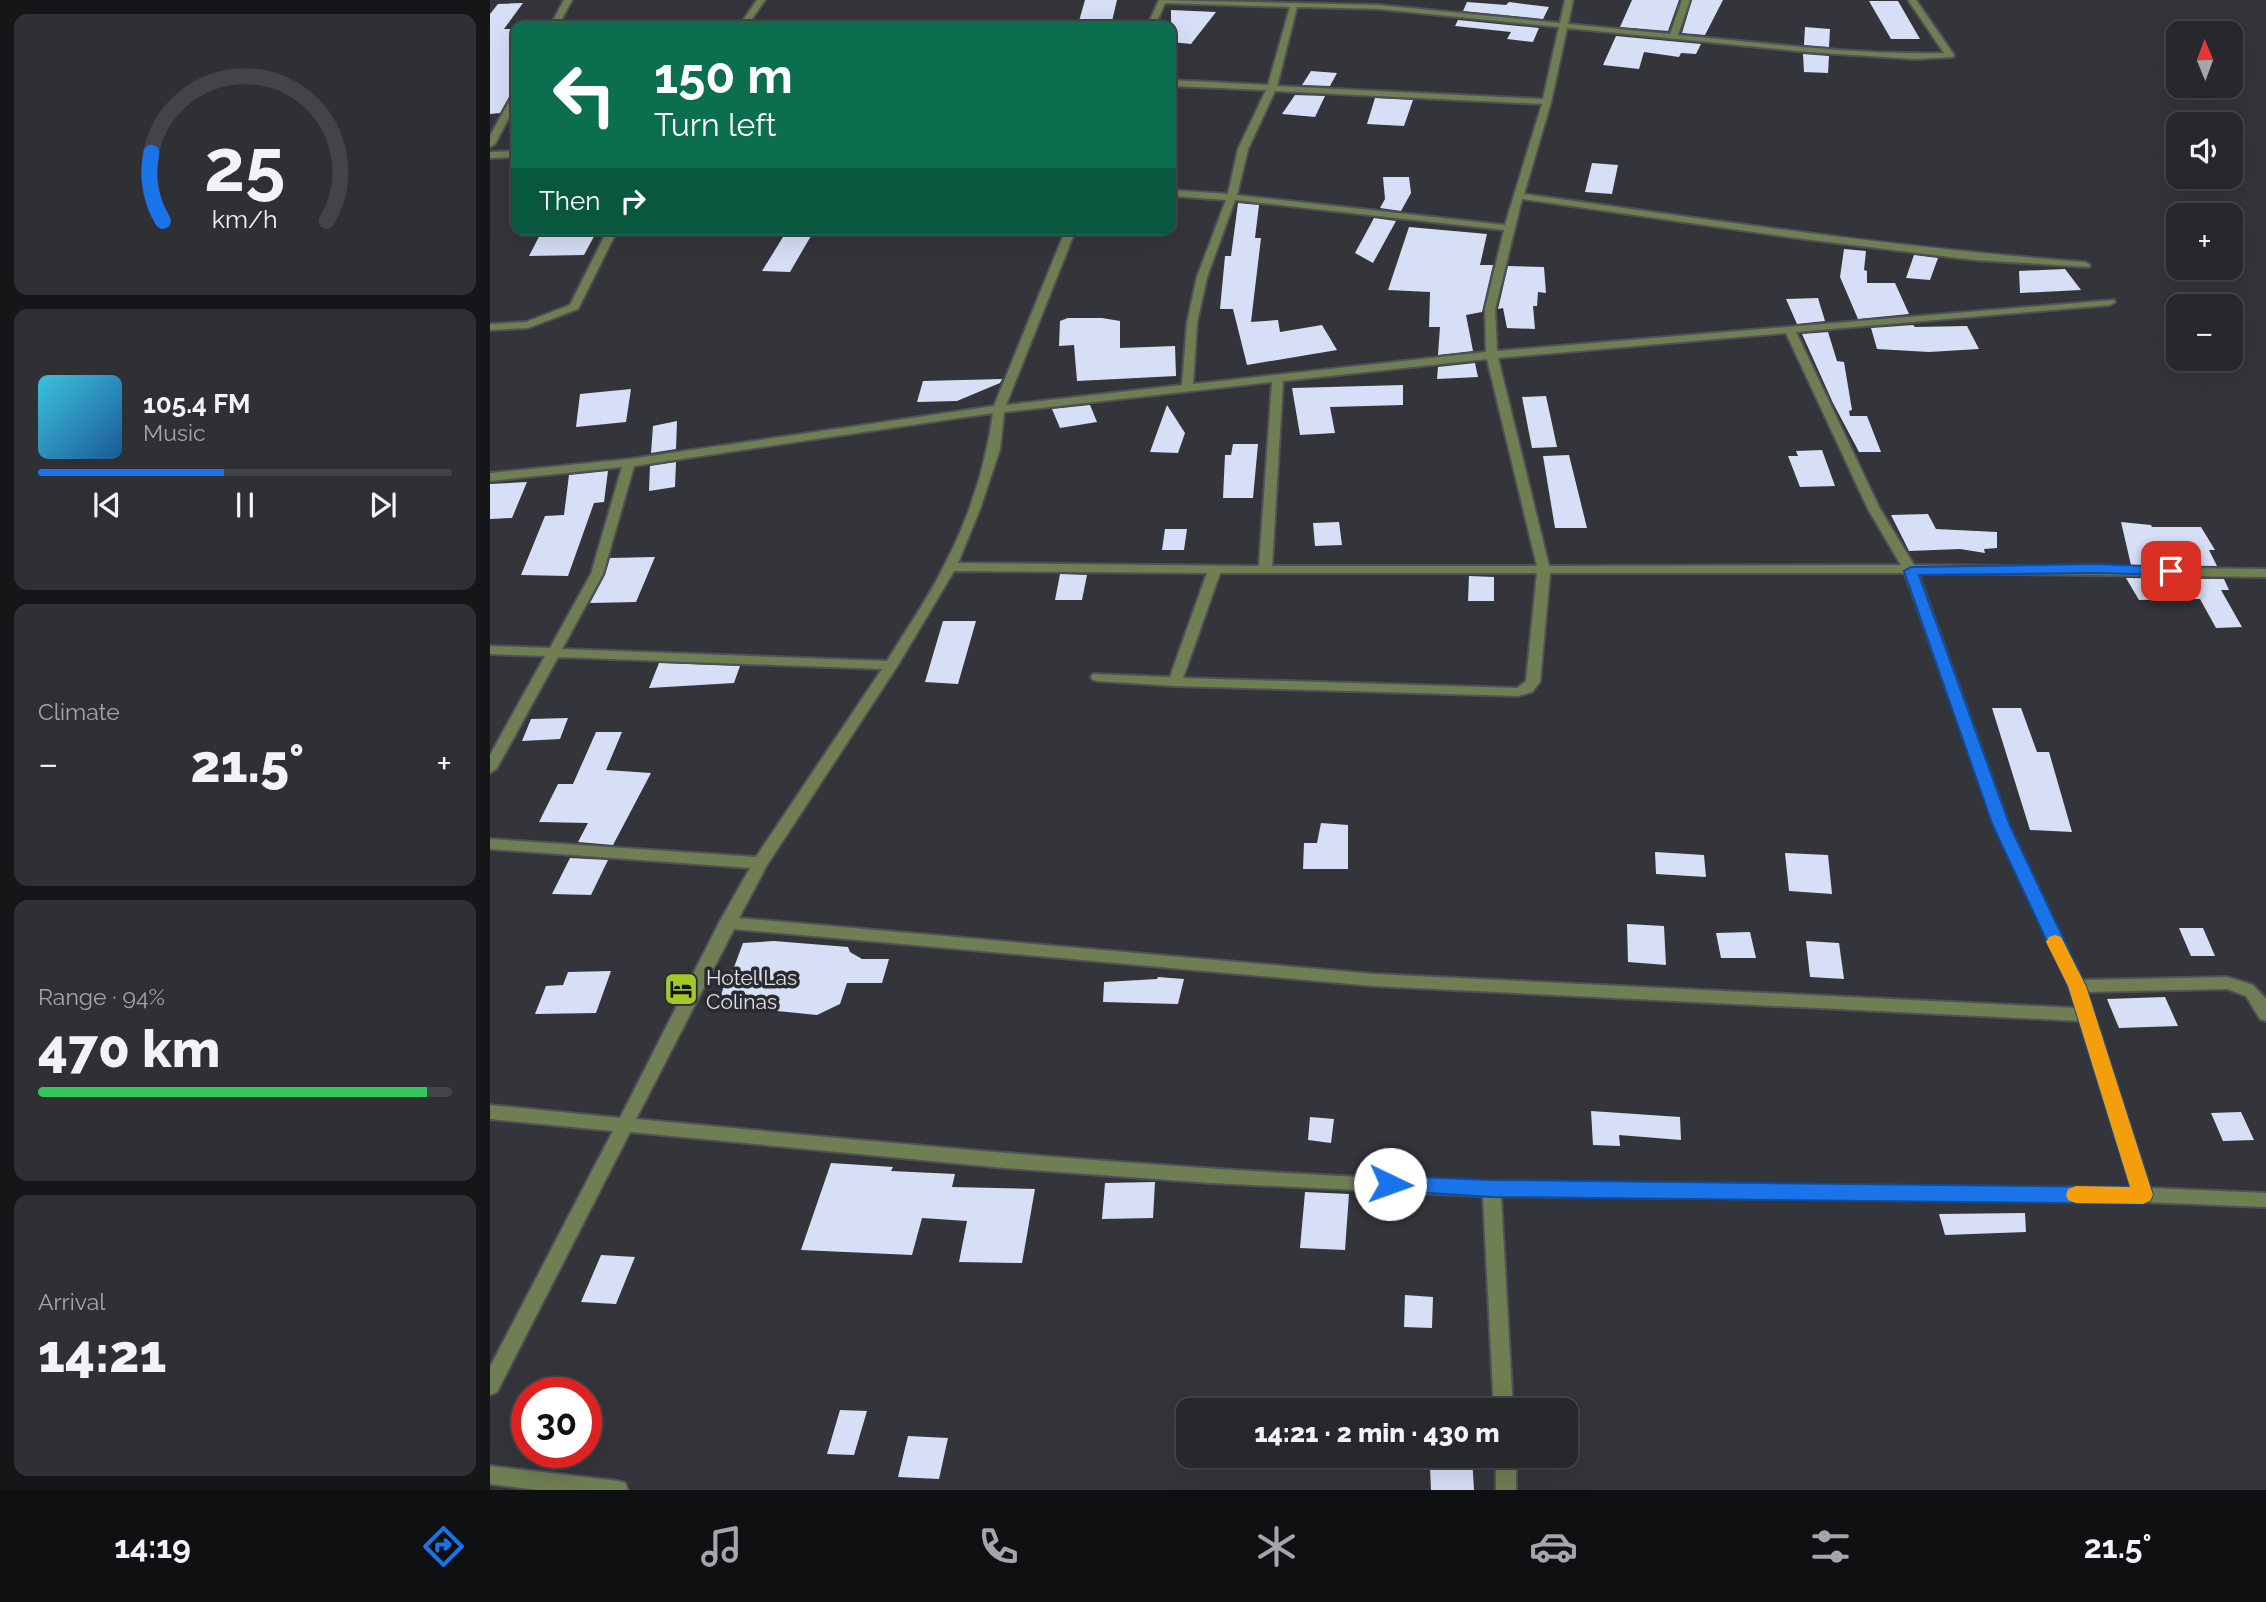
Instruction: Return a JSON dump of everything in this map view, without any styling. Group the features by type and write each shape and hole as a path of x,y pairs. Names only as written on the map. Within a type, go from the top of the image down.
{"street":[{"path":"490,0 496,0"},
{"path":"557,21 568,0"},
{"path":"746,21 761,0"},
{"path":"1098,677 1175,682 1518,692 1527,689 1533,682 1544,569 1492,355 1490,309 1509,228 1547,102 1569,0"},
{"path":"1673,37 1686,0"},
{"path":"1153,21 1163,1 1391,8 1849,53 1950,55 1912,0"},
{"path":"1187,388 1192,323 1202,277 1232,196 1243,149 1272,88 1294,5"},
{"path":"1176,83 1547,102"},
{"path":"490,144 511,105"},
{"path":"490,155 511,154"},
{"path":"1176,193 1232,196 1509,228"},
{"path":"1519,196 1975,257 2085,265"},
{"path":"490,327 528,325 574,306 610,235"},
{"path":"490,1385 726,923 760,863 891,665 950,567 974,509 994,449 999,409 1069,235"},
{"path":"490,477 629,463 999,409 1492,355 2110,302"},
{"path":"1790,330 1874,509 1911,571 2002,826 2077,986 2143,1195"},
{"path":"1265,570 1278,380"},
{"path":"490,768 597,574 629,463"},
{"path":"950,567 1214,571 2095,569 2266,573"},
{"path":"1175,682 1214,571"},
{"path":"490,650 891,665"},
{"path":"490,844 760,863"},
{"path":"726,923 1374,980 2084,1015"},
{"path":"2077,986 2227,983 2249,988 2258,997 2266,1015"},
{"path":"490,1112 1032,1163 1210,1176 1492,1189 2143,1195 2266,1199"},
{"path":"1492,1189 1502,1398"},
{"path":"1506,1468 1506,1490"},
{"path":"490,1475 618,1490"}],"building":[{"path":"1085,0 1117,0 1112,21 1079,21"},
{"path":"1632,0 1679,0 1668,31 1620,27"},
{"path":"1692,0 1723,0 1705,35 1682,33"},
{"path":"1869,1 1898,1 1920,39 1891,39"},
{"path":"1467,2 1506,5 1509,2 1549,7 1543,19 1463,11"},
{"path":"523,3 504,29 511,29 511,94 500,113 490,114 490,14 498,4"},
{"path":"1171,10 1216,12 1191,44 1176,42 1176,21 1171,21"},
{"path":"1458,20 1539,28 1533,42 1507,39 1511,32 1455,26"},
{"path":"1805,27 1830,29 1829,47 1804,45"},
{"path":"1616,36 1701,44 1696,54 1681,53 1679,57 1644,52 1639,69 1603,65"},
{"path":"1803,54 1829,56 1828,73 1804,72"},
{"path":"1311,71 1337,73 1330,86 1302,85"},
{"path":"1295,95 1325,96 1315,117 1282,114"},
{"path":"1375,98 1413,100 1404,126 1367,124"},
{"path":"1592,163 1618,165 1612,194 1585,192"},
{"path":"1383,177 1409,177 1411,193 1401,211 1380,208 1385,199"},
{"path":"1238,203 1259,205 1255,238 1261,238 1251,322 1278,320 1280,332 1322,325 1337,350 1247,365 1233,309 1220,309 1225,256 1231,256"},
{"path":"1374,218 1396,221 1373,263 1355,253"},
{"path":"1409,227 1487,234 1480,265 1493,265 1482,312 1466,315 1473,351 1438,355 1440,327 1429,327 1430,292 1388,290"},
{"path":"540,235 595,235 584,255 529,256"},
{"path":"784,235 812,235 790,272 762,271"},
{"path":"1844,249 1866,251 1864,270 1867,271 1867,283 1895,283 1909,314 1858,319 1840,277"},
{"path":"1914,255 1938,258 1930,280 1906,278"},
{"path":"1508,266 1544,267 1546,293 1538,292 1537,306 1533,306 1535,329 1507,328 1503,308 1498,309"},
{"path":"2065,269 2081,290 2020,293 2019,271"},
{"path":"1818,298 1825,321 1797,324 1786,299"},
{"path":"1068,318 1120,321 1120,348 1175,346 1176,376 1077,381 1074,345 1059,346 1060,321"},
{"path":"1913,325 1967,326 1979,349 1929,352 1877,349 1871,328"},
{"path":"1828,332 1837,361 1844,362 1852,410 1849,411 1850,416 1867,416 1881,452 1859,452 1802,334"},
{"path":"1475,363 1478,377 1437,379 1438,367"},
{"path":"1002,379 1000,383 957,401 917,402 923,381"},
{"path":"1403,385 1403,405 1330,407 1335,433 1300,435 1292,388"},
{"path":"631,389 626,422 576,427 580,394"},
{"path":"1546,396 1557,447 1532,448 1522,397"},
{"path":"1090,405 1097,422 1060,428 1052,409"},
{"path":"1167,405 1185,433 1178,453 1150,452"},
{"path":"677,421 676,449 651,453 653,426"},
{"path":"1233,444 1258,444 1253,498 1223,498 1225,455 1231,455"},
{"path":"1822,450 1835,486 1800,487 1788,456 1798,456 1796,451"},
{"path":"1569,455 1587,528 1555,528 1543,456"},
{"path":"676,462 675,487 649,491 650,466"},
{"path":"608,471 604,502 594,503 568,576 521,575 545,516 564,515 569,475"},
{"path":"527,482 512,518 490,519 490,484"},
{"path":"1928,514 1936,529 1997,532 1997,548 1984,549 1985,553 1960,549 1909,551 1891,515"},
{"path":"1339,522 1342,545 1315,546 1313,523"},
{"path":"2121,522 2152,527 2201,527 2215,550 2209,550 2217,566 2131,565"},
{"path":"1165,529 1187,529 1184,550 1162,550"},
{"path":"655,557 636,602 590,603 605,575 610,558"},
{"path":"1060,574 1087,575 1082,600 1055,600"},
{"path":"1469,576 1494,577 1494,601 1468,601"},
{"path":"2126,578 2224,579 2229,590 2221,590 2242,627 2216,628 2200,599 2139,600"},
{"path":"943,621 976,621 958,684 925,682"},
{"path":"659,663 740,666 734,683 649,688"},
{"path":"1992,708 2021,708 2037,752 2049,752 2072,832 2030,830"},
{"path":"568,718 560,739 522,741 531,719"},
{"path":"596,732 622,732 606,770 651,773 613,845 578,842 588,823 539,822 558,784 573,784"},
{"path":"1321,823 1348,825 1348,869 1303,869 1304,843 1317,843"},
{"path":"1655,852 1704,855 1706,877 1656,874"},
{"path":"1785,853 1828,855 1832,894 1789,891"},
{"path":"570,858 608,860 591,895 552,894"},
{"path":"1627,924 1664,926 1666,965 1628,962"},
{"path":"2179,928 2203,928 2215,956 2191,956"},
{"path":"1750,932 1756,958 1721,958 1716,933"},
{"path":"774,941 848,947 850,952 862,959 889,959 882,983 847,983 840,1004 817,1015 718,1005 728,973 733,970 743,943"},
{"path":"1806,941 1839,943 1844,979 1810,977"},
{"path":"611,971 596,1013 535,1014 546,986 563,985 568,972"},
{"path":"1158,977 1184,979 1178,1004 1103,1002 1104,982"},
{"path":"2165,997 2178,1026 2119,1028 2107,999"},
{"path":"1591,1111 1680,1117 1681,1140 1619,1135 1620,1146 1593,1145"},
{"path":"2241,1112 2254,1140 2223,1141 2211,1113"},
{"path":"1310,1117 1334,1119 1331,1143 1308,1140"},
{"path":"831,1163 893,1167 891,1171 955,1174 952,1187 1035,1189 1022,1263 959,1262 967,1221 922,1218 912,1255 801,1250"},
{"path":"1155,1182 1153,1218 1102,1219 1105,1183"},
{"path":"1305,1192 1349,1194 1345,1250 1300,1248"},
{"path":"2025,1213 2026,1232 1945,1235 1939,1214"},
{"path":"601,1255 635,1257 616,1304 581,1302"},
{"path":"1405,1295 1433,1297 1432,1328 1404,1327"},
{"path":"840,1410 867,1411 854,1455 827,1454"},
{"path":"908,1436 948,1438 939,1479 898,1477"},
{"path":"1430,1468 1473,1468 1474,1490 1431,1490"}],"slow traffic":[{"path":"2055,942 2077,986 2143,1195 2076,1195"}],"place":[{"name":"Hotel Las Colinas","path":"681,989"}],"route":[{"path":"1390,1184 1492,1189 2143,1195 2077,986 2002,826 1911,571 2171,571"}]}
